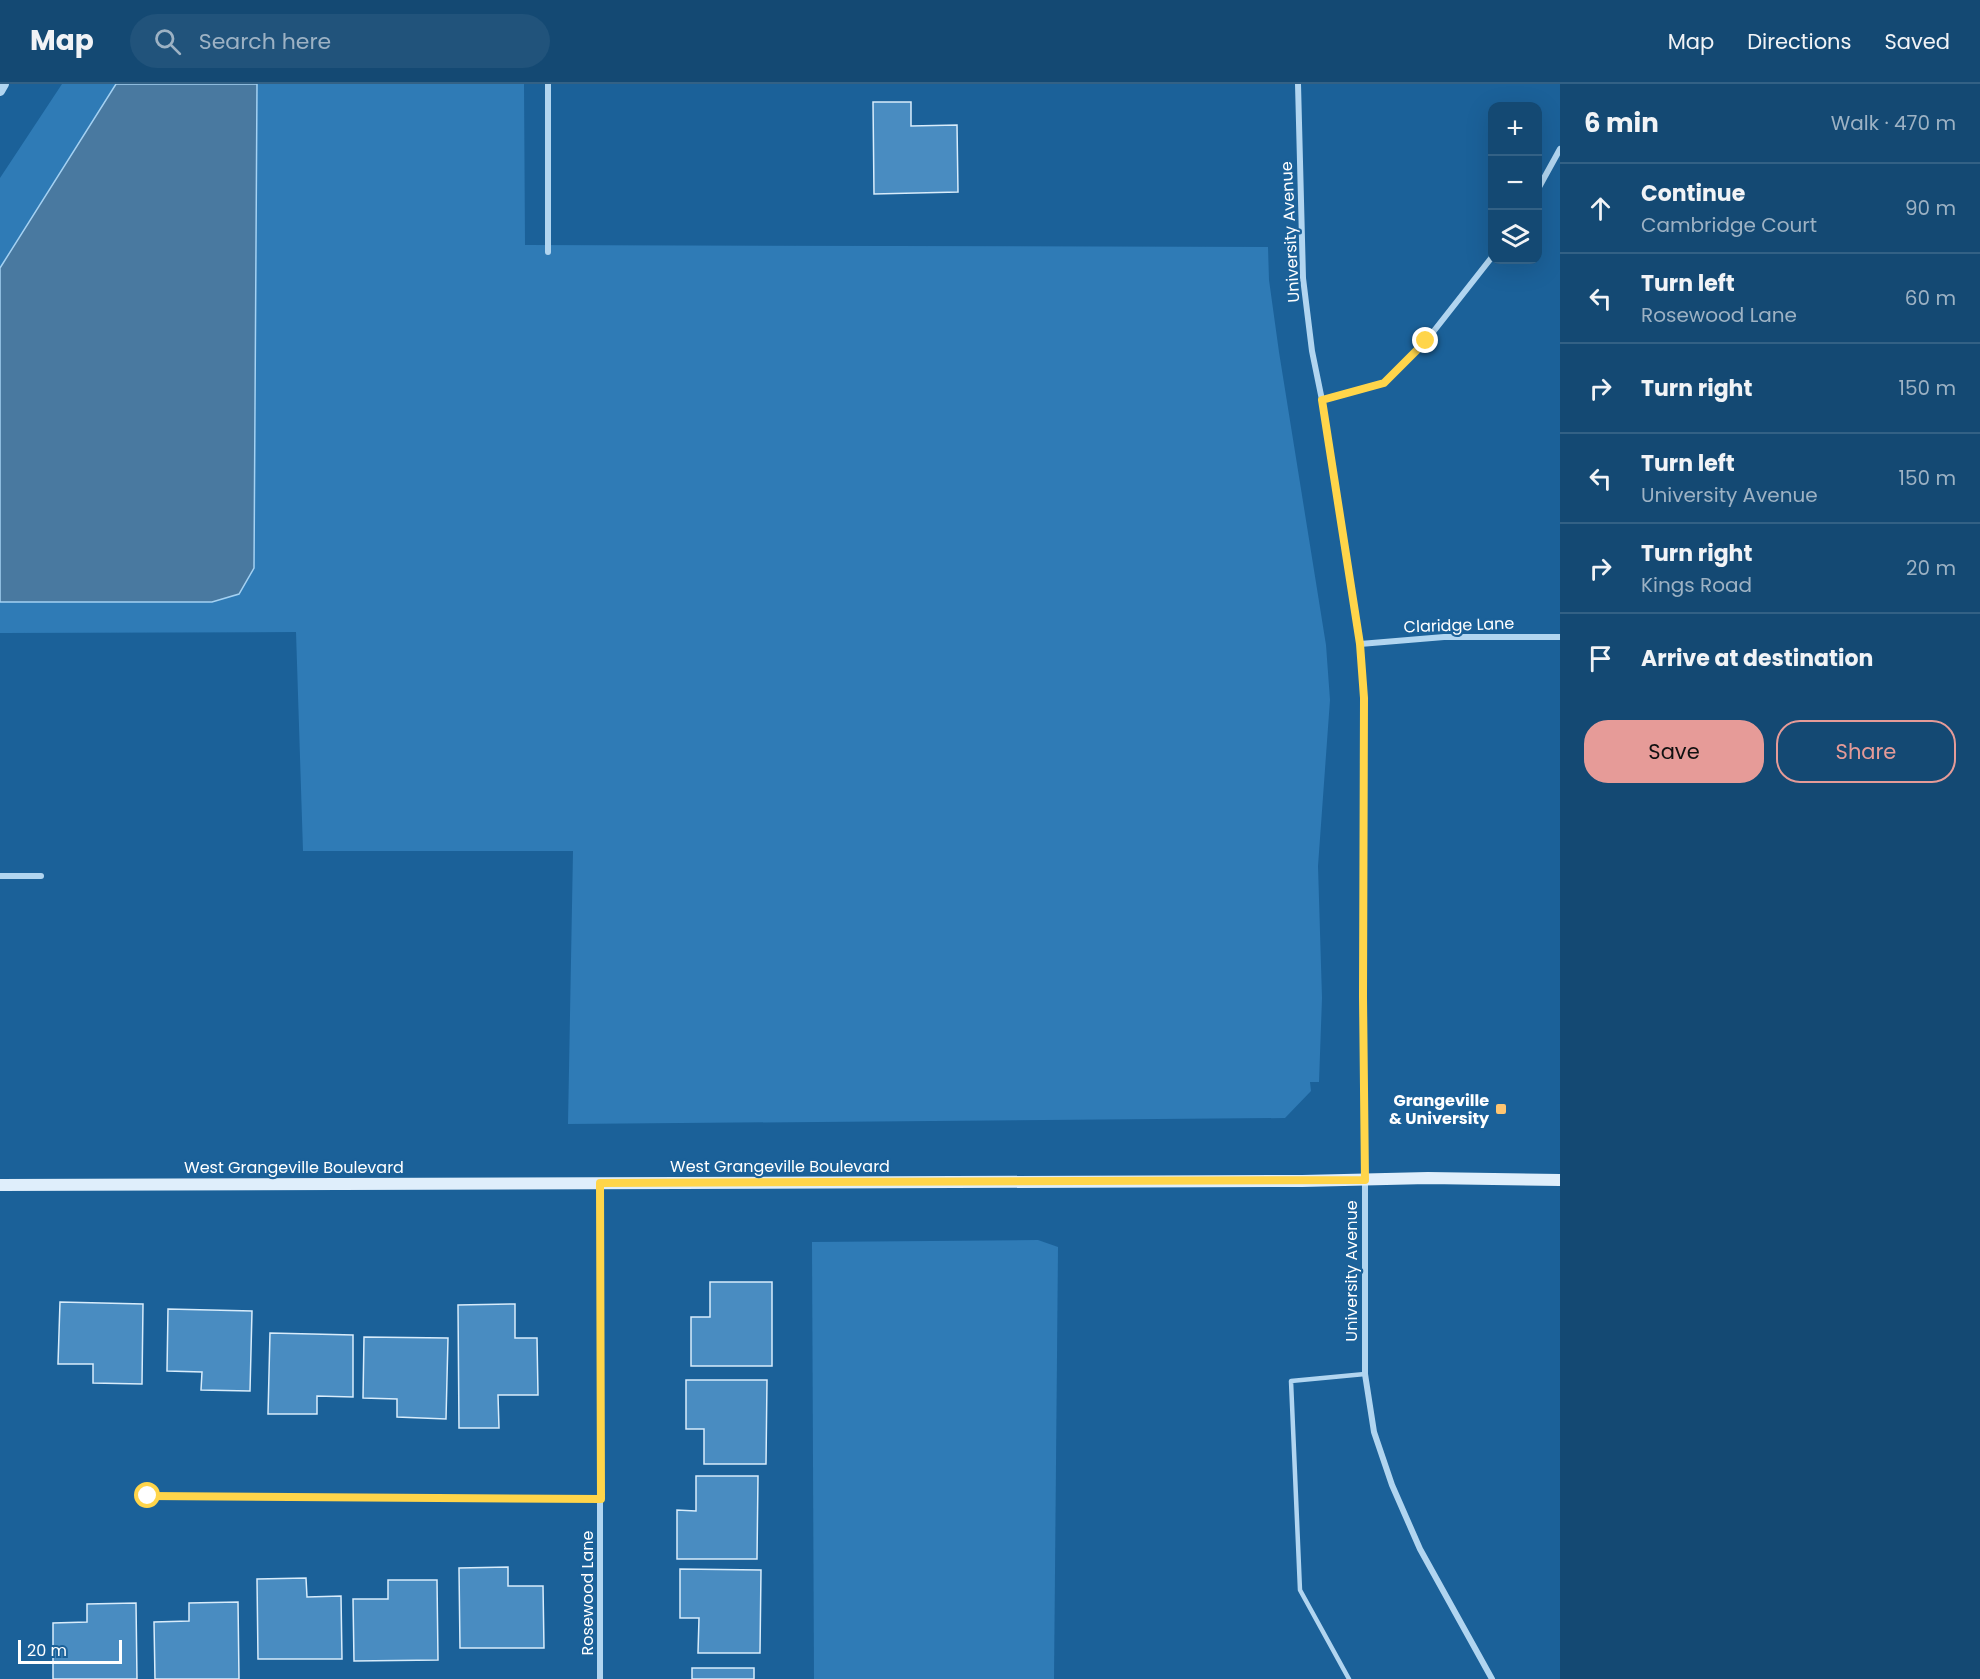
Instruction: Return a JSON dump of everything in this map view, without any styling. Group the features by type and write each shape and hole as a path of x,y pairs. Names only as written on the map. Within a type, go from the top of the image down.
{"main road":[{"name":"West Grangeville Boulevard","path":"0,1185 1560,1180"}],"street":[{"path":"0,91 4,84"},
{"path":"548,84 548,252"},
{"name":"University Avenue","path":"1298,84 1303,278 1312,351 1322,400 1360,644 1364,698 1365,1374 1374,1432 1392,1485 1420,1549 1492,1679"},
{"path":"1542,182 1560,149"},
{"path":"1322,400 1384,383 1426,341 1488,261"},
{"name":"Claridge Lane","path":"1360,644 1444,637 1560,637"},
{"path":"0,876 41,876"},
{"name":"Rosewood Lane","path":"600,1183 600,1679"},
{"path":"148,1496 601,1499"}],"lane":[{"path":"1349,1679 1300,1590 1291,1381 1365,1374"}],"shaded area":[{"path":"62,84 524,84 525,245 1268,247 1269,280 1279,352 1326,645 1330,700 1318,866 1322,998 1319,1082 1310,1082 1311,1091 1285,1118 568,1124 573,851 303,851 296,632 0,633 0,178"},
{"path":"116,84 257,84 254,568 239,594 212,602 0,602 0,268"},
{"path":"1038,1240 1058,1247 1054,1679 814,1679 812,1242"}],"building":[{"path":"873,102 911,102 911,126 957,125 958,192 874,194"},
{"path":"710,1282 772,1282 772,1366 691,1366 691,1317 710,1317"},
{"path":"60,1302 143,1304 142,1384 93,1383 93,1364 58,1364"},
{"path":"515,1304 515,1338 537,1338 538,1395 498,1395 499,1428 459,1428 458,1305"},
{"path":"168,1309 252,1311 250,1391 201,1390 202,1372 167,1371"},
{"path":"270,1333 353,1335 353,1397 317,1396 317,1414 268,1414"},
{"path":"364,1337 448,1338 446,1419 397,1417 397,1399 363,1398"},
{"path":"686,1380 767,1380 766,1464 704,1464 704,1429 686,1429"},
{"path":"696,1476 758,1476 757,1559 677,1559 677,1510 696,1511"},
{"path":"508,1567 508,1586 543,1586 544,1648 460,1648 459,1568"},
{"path":"680,1569 761,1570 760,1653 698,1653 699,1618 680,1618"},
{"path":"306,1578 307,1597 341,1596 342,1659 258,1659 257,1579"},
{"path":"388,1580 437,1580 438,1660 354,1661 353,1599 388,1599"},
{"path":"238,1602 239,1679 155,1679 154,1622 189,1621 189,1603"},
{"path":"136,1603 137,1679 53,1679 53,1623 87,1622 87,1604"},
{"path":"692,1668 754,1668 754,1679 692,1679"}],"place":[{"name":"Grangeville & University","path":"1501,1109"}],"route":[{"path":"148,1496 601,1499 600,1183 1365,1180 1364,698 1360,644 1322,400 1384,383 1426,341"}]}
